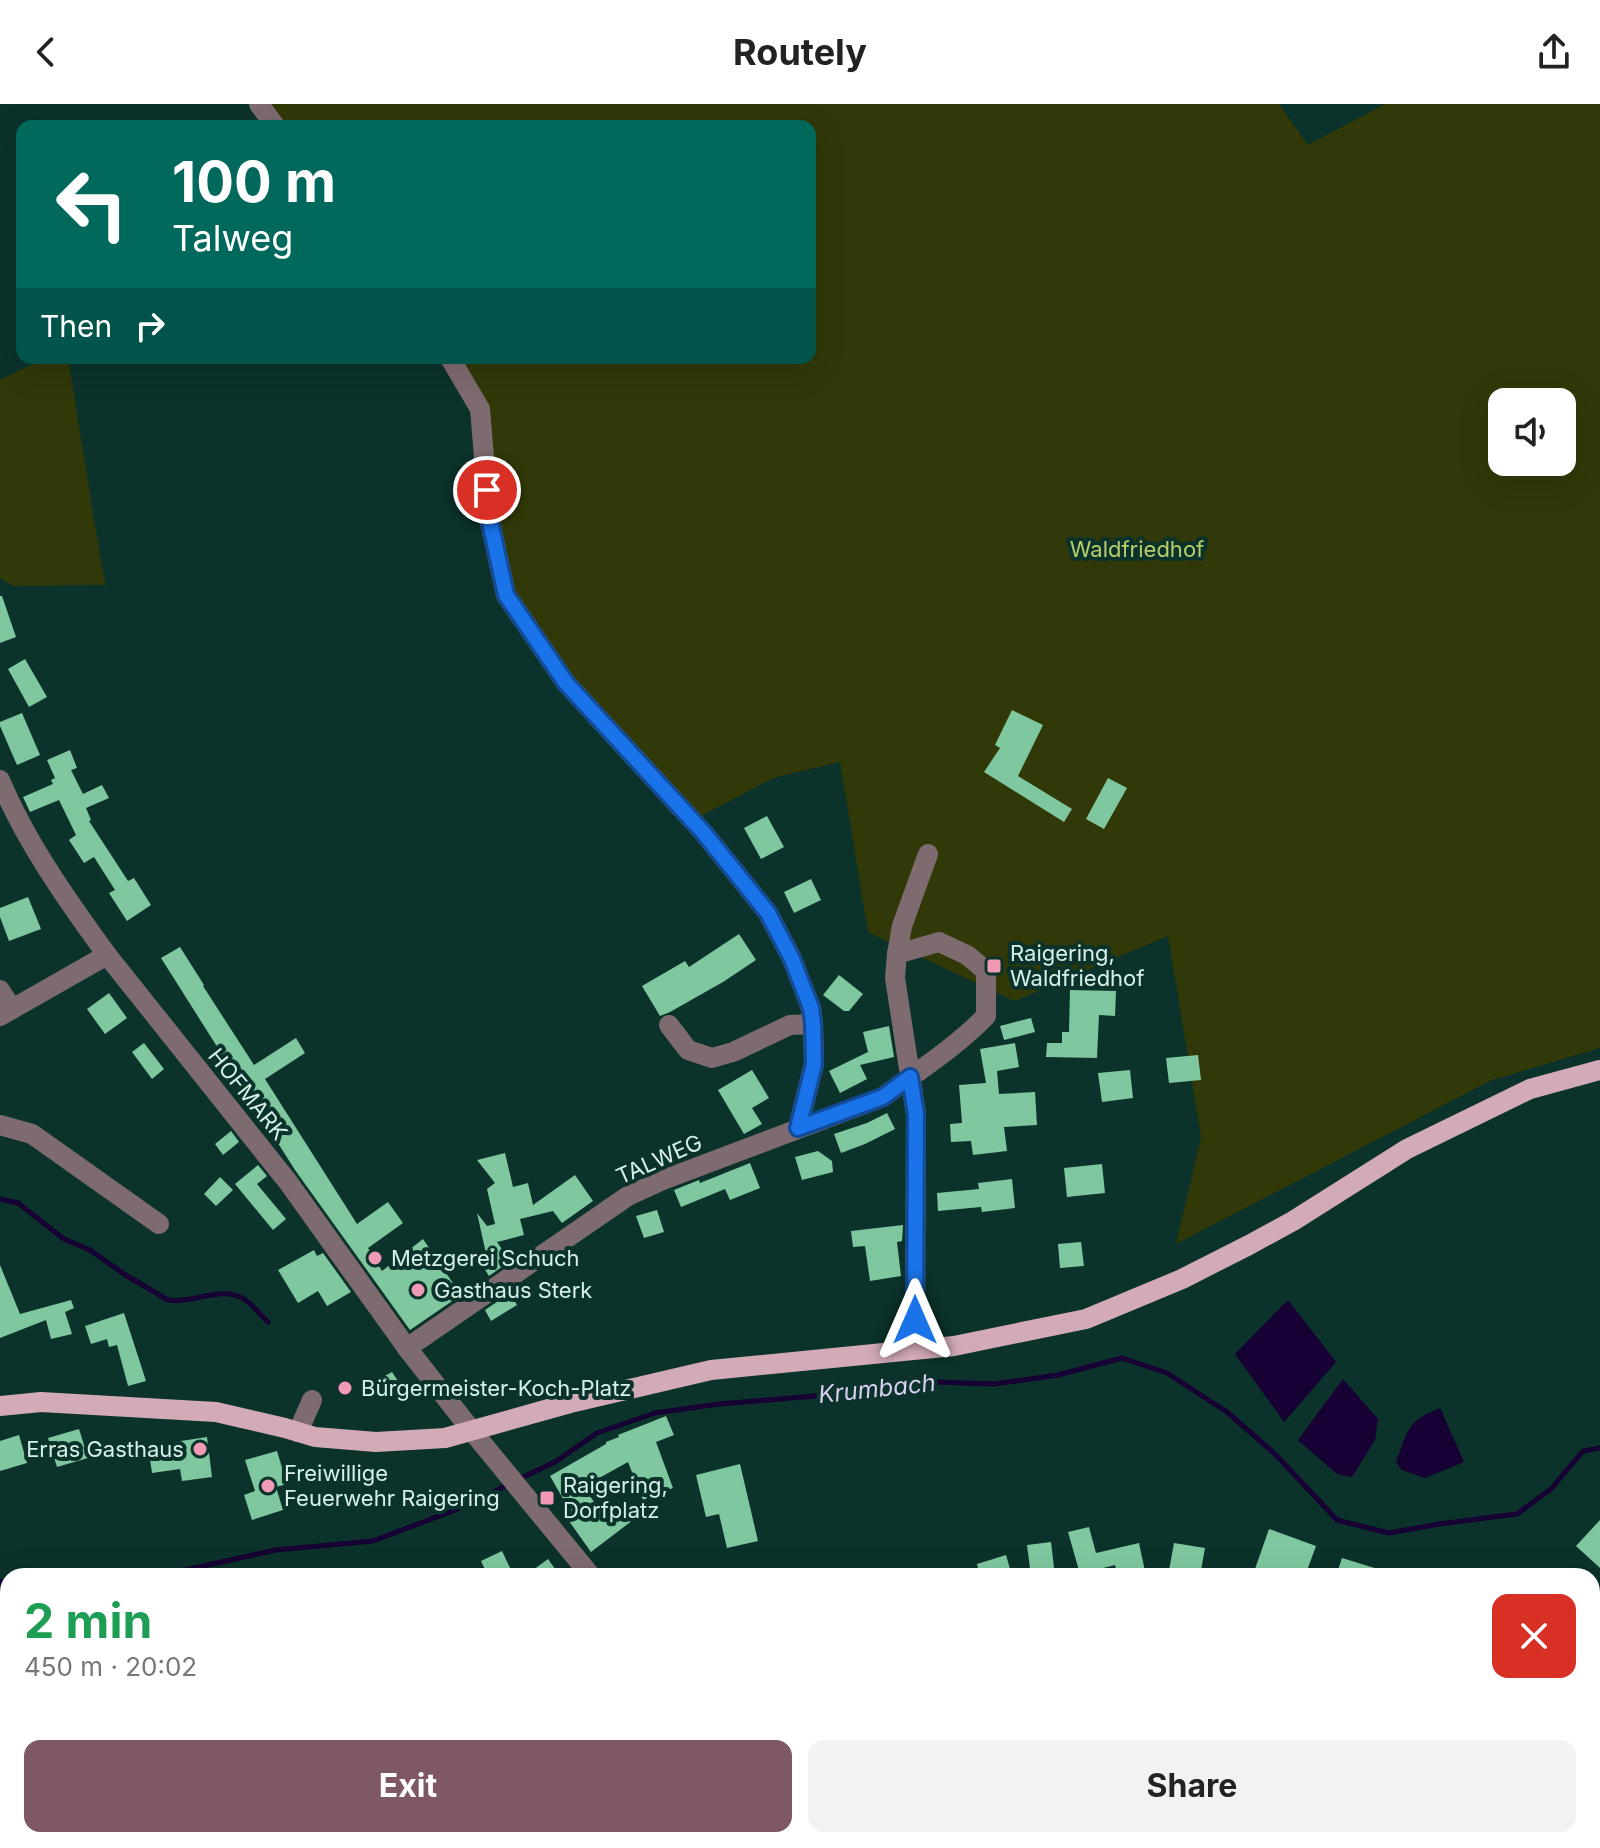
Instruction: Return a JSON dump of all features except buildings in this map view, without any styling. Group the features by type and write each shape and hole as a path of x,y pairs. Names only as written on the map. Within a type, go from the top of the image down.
{"main road":[{"path":"0,1406 41,1402 216,1412 315,1437 376,1442 445,1438 570,1403 711,1370 954,1346 1086,1319 1182,1279 1293,1221 1407,1149 1530,1089 1600,1070"}],"street":[{"path":"454,364 480,409 489,517 506,595 566,683 703,832 768,913 792,959 811,1008 813,1024 814,1064 798,1128"},
{"name":"HOFMARK","path":"0,780 18,821 83,923 288,1182 407,1348 584,1568"},
{"path":"915,1349 916,1114 895,978 902,926 928,854"},
{"name":"TALWEG","path":"407,1348 628,1196 883,1097 966,1037 986,1016 986,971 967,955 939,942 897,954"},
{"path":"0,990 6,1012 107,955"},
{"path":"669,1025 688,1050 712,1058 733,1052 790,1025 813,1024"},
{"path":"0,1125 32,1134 159,1224"},
{"path":"298,1432 312,1400"}],"green space":[{"name":"Waldfriedhof","path":"266,104 1279,104 1308,145 1385,104 1600,104 1600,1048 1492,1080 1176,1244 1201,1137 1168,936 1014,1001 868,932 840,762 773,778 701,816 663,787 506,595 480,409 454,364 816,364 816,120 278,120"},
{"path":"33,364 69,364 106,585 13,586 0,578 0,380"}],"shaded area":[{"path":"1288,1300 1336,1362 1284,1422 1235,1354"},
{"path":"1343,1379 1378,1419 1375,1440 1352,1477 1337,1474 1298,1440"},
{"path":"1440,1408 1464,1462 1425,1478 1402,1470 1396,1462 1410,1428"}],"waterway":[{"path":"0,1199 18,1203 64,1239 90,1250 168,1300 235,1295 247,1301 268,1322"},
{"name":"Krumbach","path":"517,1480 555,1462 597,1433 655,1413 937,1382 994,1384 1058,1375 1122,1358 1167,1373 1227,1412 1275,1454 1337,1520 1389,1533 1517,1514 1551,1489 1583,1451 1600,1448"},
{"name":"Krumbach","path":"195,1568 276,1550 373,1541 463,1507 508,1485"}],"place":[{"name":"Raigering, Waldfriedhof","path":"994,966"},
{"name":"Metzgerei Schuch","path":"375,1258"},
{"name":"Gasthaus Sterk","path":"418,1290"},
{"name":"Bürgermeister-Koch-Platz","path":"345,1388"},
{"name":"Erras Gasthaus","path":"200,1449"},
{"name":"Freiwillige Feuerwehr Raigering","path":"268,1486"},
{"name":"Raigering, Dorfplatz","path":"547,1498"}],"route":[{"path":"487,490 489,517 506,595 566,683 703,832 768,913 792,959 811,1008 813,1024 814,1064 798,1128 883,1097 910,1077 916,1114 915,1320"}]}
